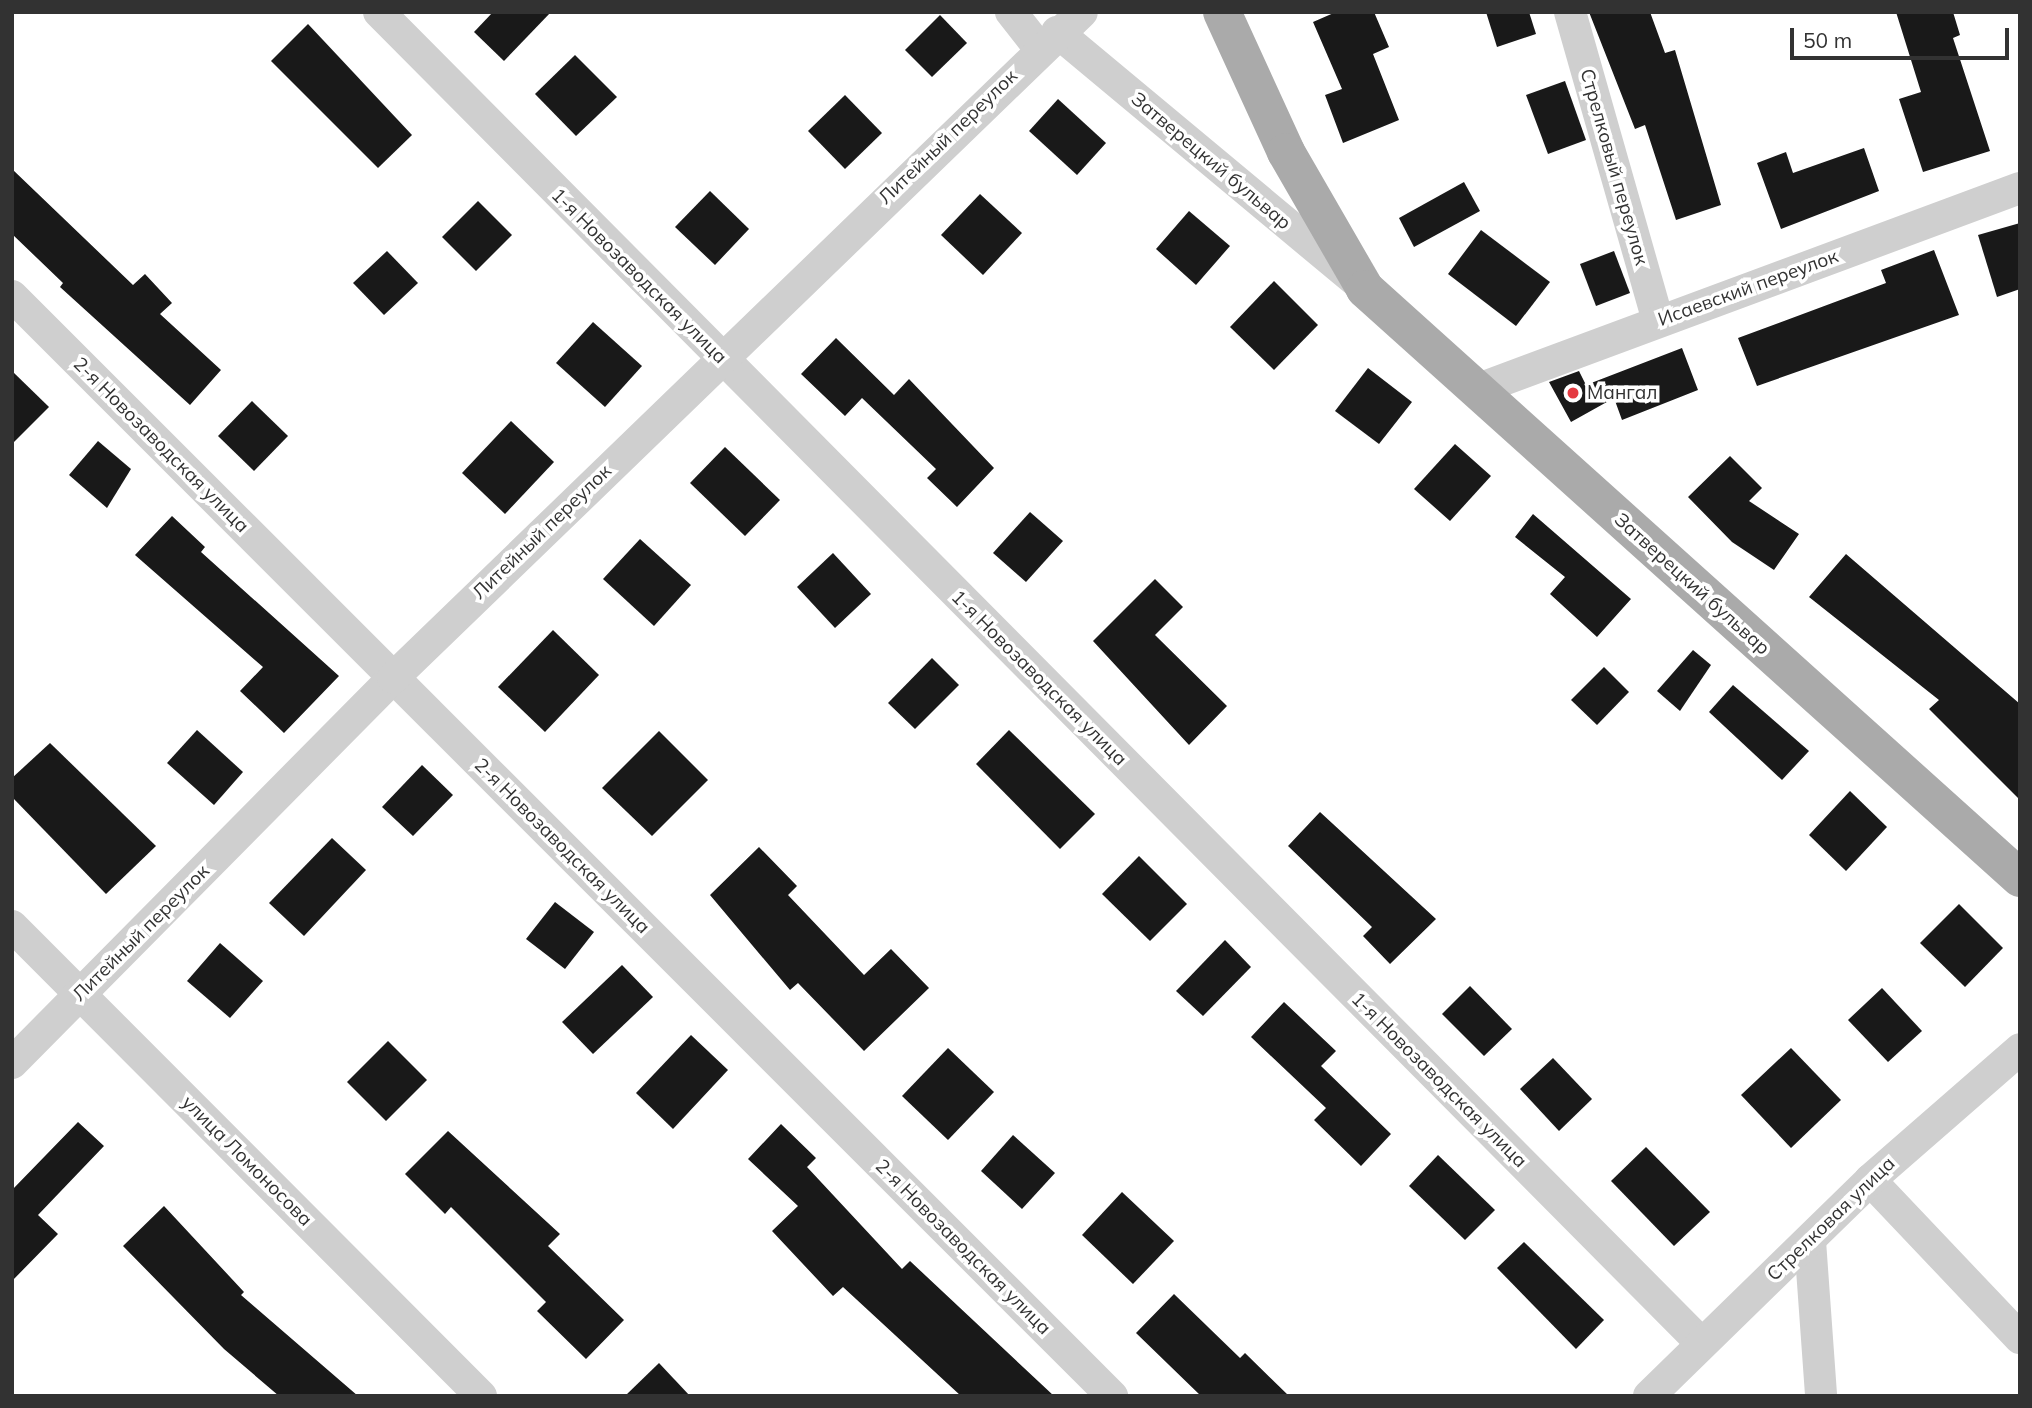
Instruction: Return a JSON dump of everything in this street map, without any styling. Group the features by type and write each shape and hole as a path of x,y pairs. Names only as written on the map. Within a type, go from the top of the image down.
{"main road":[{"name":"Затверецкий бульвар","path":"1222,12 1286,152 1365,289 2020,878"}],"street":[{"name":"1-я Новозаводская улица","path":"379,12 1700,1342"},
{"name":"Затверецкий бульвар","path":"1011,12 1365,289"},
{"name":"Литейный переулок","path":"12,1063 393,678 720,358 1049,40 1082,12"},
{"name":"Стрелковый переулок","path":"1570,12 1658,321"},
{"name":"Исаевский переулок","path":"1476,390 2020,188"},
{"name":"2-я Новозаводская улица","path":"12,296 1112,1396"},
{"name":"улица Ломоносова","path":"12,926 481,1396"},
{"name":"Стрелковая улица","path":"1649,1396 1700,1342 1810,1241 1870,1180 2020,1049"},
{"path":"1870,1180 2020,1338"},
{"path":"1810,1241 1821,1396"}],"building":[{"path":"493,12 551,12 504,61 474,32"},
{"path":"1336,12 1374,12 1389,47 1373,54 1399,120 1343,143 1325,95 1342,89 1313,22"},
{"path":"1486,12 1529,12 1536,34 1497,47"},
{"path":"1589,12 1650,12 1665,53 1675,50 1721,205 1676,220 1645,125 1635,129"},
{"path":"1896,12 1953,12 1960,35 1953,38 1990,151 1923,172 1899,99 1921,92"},
{"path":"940,15 967,43 932,77 905,50"},
{"path":"308,24 412,135 378,168 271,61"},
{"path":"575,55 617,97 576,136 535,94"},
{"path":"1565,81 1586,140 1548,154 1526,95"},
{"path":"845,95 882,133 845,169 808,131"},
{"path":"1058,99 1106,143 1077,175 1029,131"},
{"path":"1864,148 1879,191 1781,229 1757,163 1786,152 1793,173"},
{"path":"12,169 133,285 145,274 172,303 160,314 221,370 190,405 60,287 63,283 12,234"},
{"path":"1464,182 1480,211 1414,247 1399,218"},
{"path":"710,191 749,229 715,265 675,227"},
{"path":"980,194 1022,233 983,275 941,235"},
{"path":"478,201 512,235 476,271 442,237"},
{"path":"1189,211 1230,246 1196,285 1156,249"},
{"path":"2020,223 2020,289 1997,297 1978,235"},
{"path":"1481,230 1550,282 1516,326 1448,274"},
{"path":"1934,250 1959,315 1757,386 1738,338 1886,283 1881,270"},
{"path":"387,251 418,283 384,315 353,283"},
{"path":"1614,251 1630,293 1596,306 1580,264"},
{"path":"1274,281 1318,325 1274,370 1230,327"},
{"path":"593,322 642,366 605,407 556,363"},
{"path":"836,338 894,395 909,379 994,468 957,507 927,478 936,469 862,398 845,416 801,374"},
{"path":"1682,348 1698,390 1622,420 1614,398 1571,422 1549,382 1579,371 1586,385"},
{"path":"1368,368 1412,402 1379,444 1335,411"},
{"path":"12,371 49,407 12,444"},
{"path":"252,401 288,436 254,471 218,436"},
{"path":"511,421 554,462 505,514 462,473"},
{"path":"98,441 131,469 107,508 69,475"},
{"path":"1455,444 1491,476 1450,521 1414,489"},
{"path":"725,447 780,500 745,536 690,483"},
{"path":"1730,456 1762,488 1749,501 1799,534 1774,570 1732,542 1688,497"},
{"path":"1030,512 1063,541 1026,582 993,553"},
{"path":"1533,514 1631,599 1597,637 1550,594 1565,577 1515,537"},
{"path":"172,516 205,547 201,552 339,676 284,733 240,691 263,667 135,555"},
{"path":"640,539 691,585 654,626 603,579"},
{"path":"833,553 871,594 835,628 797,587"},
{"path":"1846,554 2020,704 2020,800 1929,709 1939,700 1809,597"},
{"path":"1155,579 1183,607 1155,635 1227,706 1189,745 1093,641"},
{"path":"553,630 599,675 545,732 498,687"},
{"path":"1693,650 1711,665 1680,711 1657,691"},
{"path":"932,658 959,685 915,729 888,703"},
{"path":"1604,667 1629,692 1597,725 1571,700"},
{"path":"1733,685 1809,751 1782,780 1709,712"},
{"path":"197,730 243,772 214,805 167,763"},
{"path":"1009,730 1095,814 1060,849 976,764"},
{"path":"659,731 708,780 652,836 602,788"},
{"path":"50,743 156,846 106,894 12,797 12,778"},
{"path":"422,765 453,795 413,836 382,807"},
{"path":"1850,791 1887,827 1846,871 1809,835"},
{"path":"1320,812 1436,919 1390,964 1363,936 1372,927 1288,846"},
{"path":"332,838 366,870 304,936 269,903"},
{"path":"759,847 797,886 788,895 864,975 891,949 929,988 864,1051 798,983 790,990 710,895"},
{"path":"1139,856 1187,904 1150,941 1102,894"},
{"path":"555,902 594,932 565,969 526,939"},
{"path":"1959,904 2003,948 1965,987 1920,943"},
{"path":"1225,940 1251,967 1203,1016 1176,991"},
{"path":"220,943 263,981 230,1018 187,981"},
{"path":"622,965 653,997 593,1054 562,1022"},
{"path":"1470,986 1512,1029 1484,1056 1442,1014"},
{"path":"1882,988 1922,1031 1888,1062 1848,1020"},
{"path":"1284,1002 1336,1051 1321,1066 1391,1134 1361,1166 1314,1120 1326,1108 1251,1037"},
{"path":"691,1035 728,1070 673,1129 636,1093"},
{"path":"388,1041 427,1080 386,1121 347,1082"},
{"path":"948,1048 994,1092 948,1140 902,1096"},
{"path":"1791,1048 1841,1100 1791,1148 1741,1095"},
{"path":"1553,1058 1592,1099 1559,1131 1520,1089"},
{"path":"78,1122 104,1146 38,1215 58,1234 12,1281 12,1190"},
{"path":"781,1124 816,1158 807,1167 902,1269 910,1261 1054,1396 961,1396 843,1287 833,1296 772,1231 798,1206 748,1159"},
{"path":"448,1131 560,1234 548,1246 624,1320 586,1359 537,1311 546,1302 451,1207 445,1214 405,1174"},
{"path":"1013,1135 1055,1173 1022,1209 981,1171"},
{"path":"1646,1147 1710,1212 1674,1246 1611,1181"},
{"path":"1438,1155 1495,1210 1465,1240 1409,1186"},
{"path":"1122,1192 1174,1241 1133,1284 1082,1235"},
{"path":"164,1206 244,1292 241,1295 358,1396 279,1396 224,1349 123,1246"},
{"path":"1524,1242 1604,1320 1576,1349 1497,1268"},
{"path":"1174,1294 1240,1358 1245,1353 1289,1396 1201,1396 1136,1333"},
{"path":"659,1363 690,1396 625,1396"}],"place":[{"name":"Мангал","path":"1573,393"}]}
